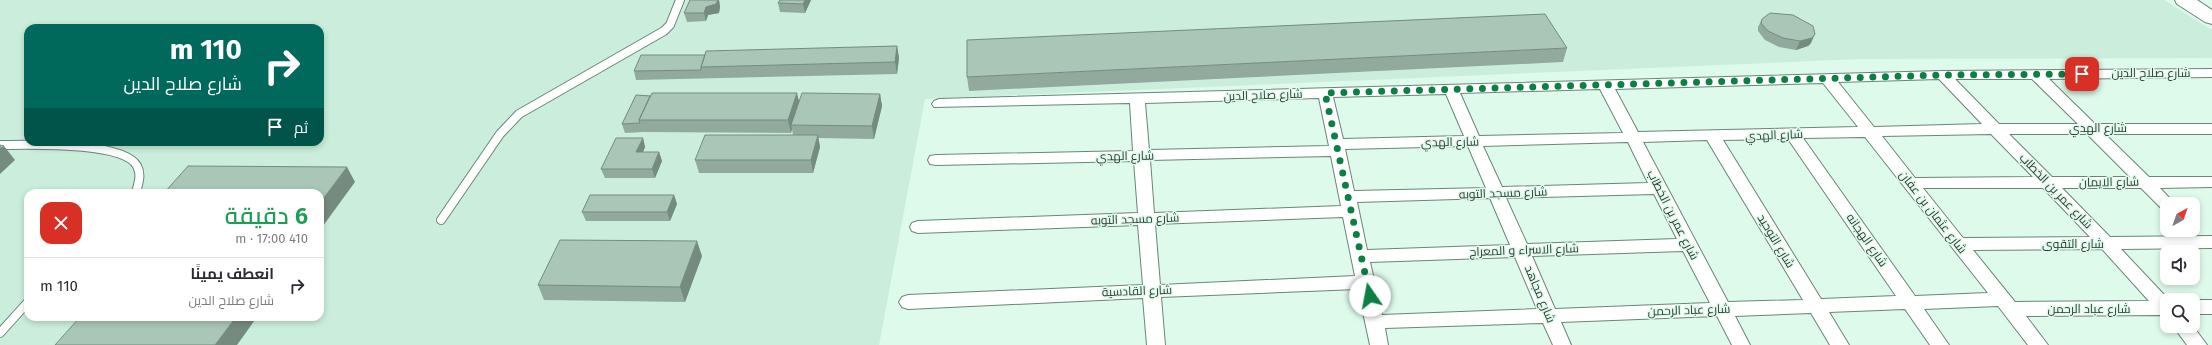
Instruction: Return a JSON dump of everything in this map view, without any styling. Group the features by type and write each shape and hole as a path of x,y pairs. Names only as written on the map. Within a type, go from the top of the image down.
{"main road":[{"path":"2184,0 2212,18"}],"street":[{"name":"شارع صلاح الدين","path":"939,104 1943,75 2036,74 2209,76"},
{"path":"2036,74 2160,197"},
{"name":"شارع عمر بن الخطاب","path":"1943,75 2049,183 2160,301"},
{"name":"شارع عثمان بن عفان","path":"1827,78 2039,345"},
{"name":"شارع عمر بن الخطاب","path":"1604,84 1741,345"},
{"name":"شارع مجاهد","path":"1451,89 1562,345"},
{"path":"1325,93 1367,282 1379,345"},
{"path":"1137,98 1156,345"},
{"name":"شارع الهدي","path":"936,160 1142,156 1473,141 1713,137 1995,129 2212,129"},
{"name":"شارع الهجانه","path":"1793,135 1940,345"},
{"name":"شارع التوحيد","path":"1713,137 1840,345"},
{"name":"شارع الايمان","path":"1910,183 2212,182"},
{"name":"شارع مسجد التوبه","path":"918,226 1146,218 1496,193 1659,188"},
{"path":"2200,236 2210,244"},
{"name":"شارع التقوى","path":"1959,244 2210,244"},
{"name":"شارع الاسراء و المعراج","path":"1361,256 1688,245"},
{"name":"شارع القادسية","path":"908,302 1367,282"},
{"name":"شارع عباد الرحمن","path":"1375,322 1548,314 1910,303 2160,308"},
{"path":"2200,307 2212,307"},
{"path":"2188,333 2198,345"}],"lane":[{"path":"441,220 500,134 514,119 532,105 664,31 670,25 680,0"},
{"path":"0,145 24,146"},
{"path":"45,146 90,147 116,151 134,162 138,169 140,178 137,189"},
{"path":"0,333 24,306"}],"shaded area":[{"path":"0,0 2164,0 2212,30 2212,58 1860,59 925,99 879,345 0,345"}],"building":[{"path":"690,0 718,0 716,4 706,7 704,13 684,13"},
{"path":"780,0 805,0 803,4 778,3"},
{"path":"1770,13 1793,15 1813,26 1815,34 1812,38 1800,41 1783,38 1768,31 1761,23 1762,19"},
{"path":"1545,14 1567,48 967,77 967,40"},
{"path":"897,46 895,62 701,67 706,51"},
{"path":"641,55 705,55 701,70 634,71"},
{"path":"652,93 797,93 788,120 639,120"},
{"path":"802,93 880,94 872,126 791,125"},
{"path":"636,95 650,96 639,120 640,123 622,124"},
{"path":"705,135 818,135 811,160 695,160"},
{"path":"616,138 643,138 636,152 659,152 652,169 601,169"},
{"path":"188,166 347,167 324,198 324,189 168,189"},
{"path":"590,195 674,195 667,212 582,212"},
{"path":"560,240 697,241 680,287 538,285"},
{"path":"76,321 233,321 215,345 55,345"}],"route":[{"path":"1370,296 1325,93 1943,75 2082,74"}]}
